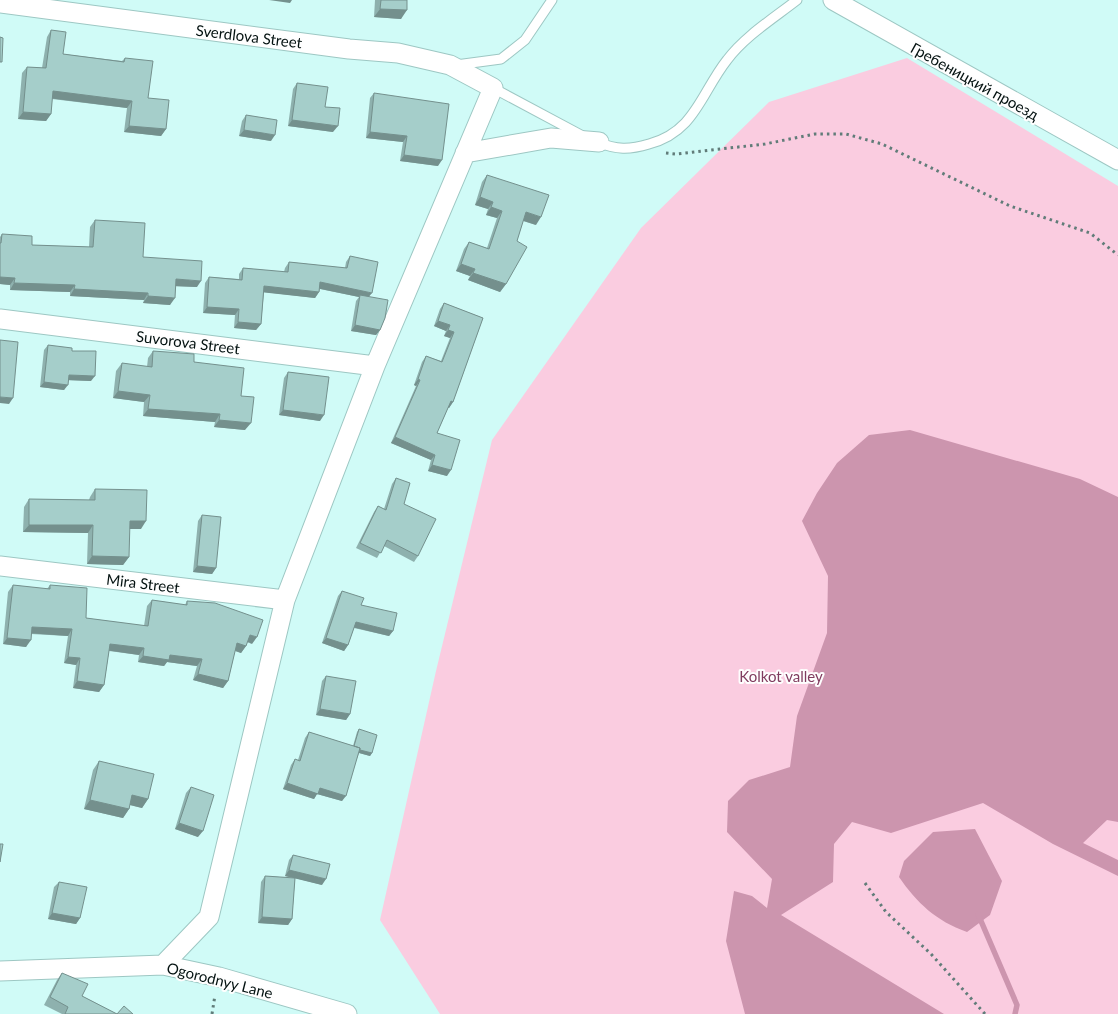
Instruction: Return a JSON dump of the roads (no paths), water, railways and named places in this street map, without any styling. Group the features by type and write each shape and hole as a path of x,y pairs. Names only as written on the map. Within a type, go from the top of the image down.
{"street":[{"name":"Гребеницкий проезд","path":"833,0 889,34 1118,160"},
{"name":"Sverdlova Street","path":"0,3 349,49 398,53 450,65 493,88"},
{"path":"163,965 209,917 285,600 375,366 493,88"},
{"path":"465,152 551,138 598,142"},
{"name":"Suvorova Street","path":"0,319 375,366"},
{"name":"Mira Street","path":"0,566 285,600"},
{"name":"Ogorodnyy Lane","path":"0,972 163,965 219,978 347,1014"}],"lane":[{"path":"450,65 501,59 525,40 552,0"},
{"path":"493,88 598,142 614,149 630,150 664,140 682,128 708,92 727,60 749,38 797,0"}],"waterway":[{"path":"978,914 1017,1005 1015,1014"}],"park label":[{"name":"Kolkot valley","path":"781,676"}]}
